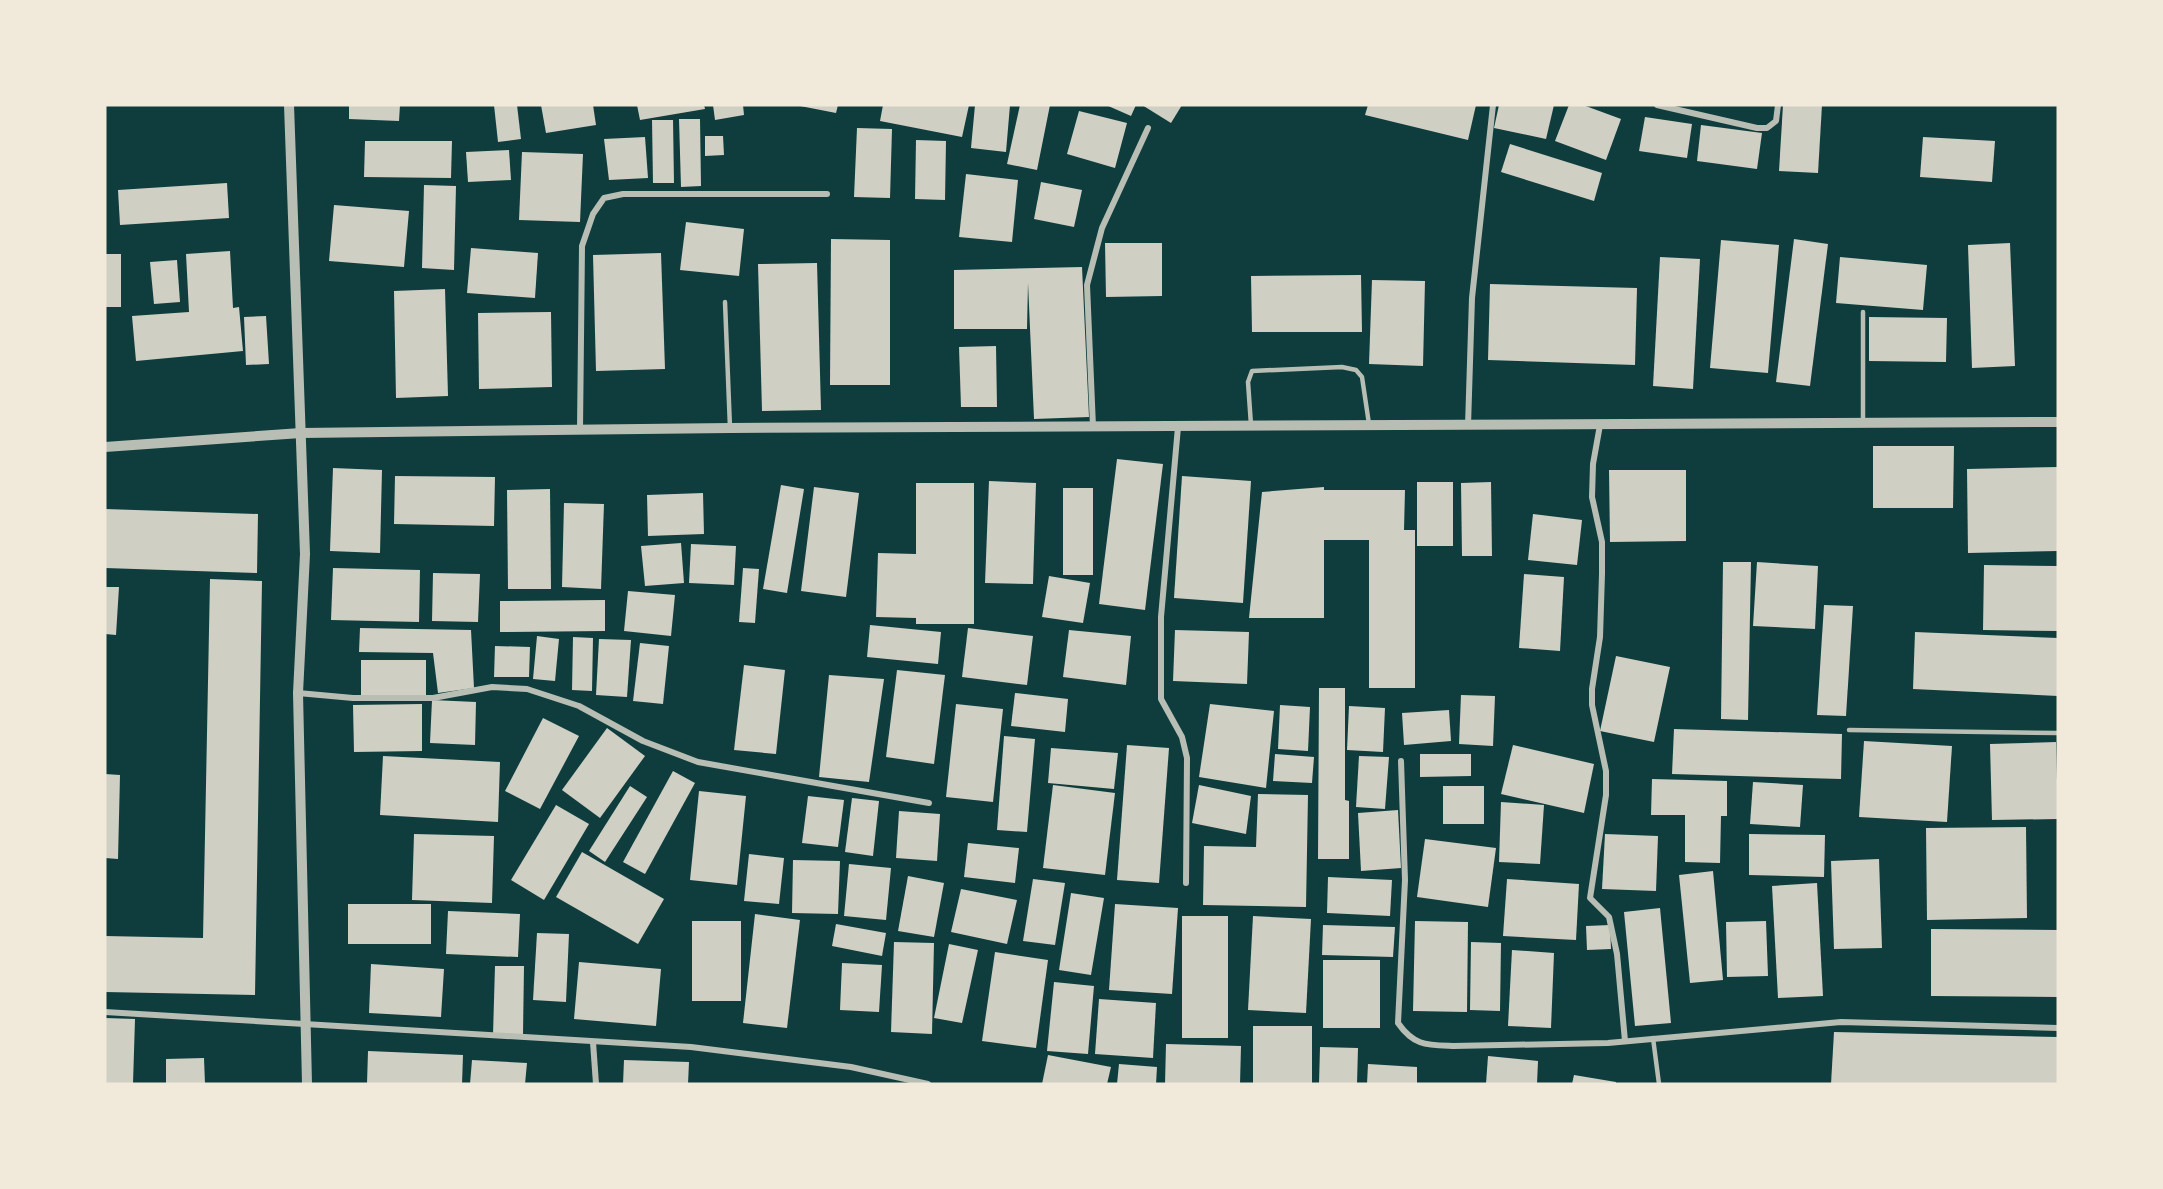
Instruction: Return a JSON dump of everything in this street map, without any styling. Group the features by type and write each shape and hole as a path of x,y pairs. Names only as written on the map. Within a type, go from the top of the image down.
{"street":[{"path":"289,105 304,554 298,693 307,1084"},
{"path":"1468,426 1472,298 1493,105"},
{"path":"1658,105 1767,128 1776,121 1778,105"},
{"path":"1093,428 1087,285 1102,228 1148,128"},
{"path":"580,430 582,246 593,214 604,198 623,194 827,194"},
{"path":"105,447 301,433 730,428 2058,422"},
{"path":"1600,424 1593,464 1592,497 1602,542 1602,574 1600,637 1592,689 1592,705 1606,771 1606,795 1590,898 1609,917 1617,954 1625,1041"},
{"path":"1178,427 1161,617 1161,699 1182,737 1187,758 1186,883"},
{"path":"298,693 353,698 433,698 492,687 527,689 579,706 643,741 698,762 929,803"},
{"path":"1401,761 1405,880 1398,1023 1408,1038 1429,1046 1625,1041 1841,1022 2058,1028"},
{"path":"105,1012 307,1022 691,1047 851,1067 928,1084"},
{"path":"594,1042 596,1084"}],"lane":[{"path":"725,302 730,428"},
{"path":"1863,312 1863,423"},
{"path":"1251,425 1248,382 1252,371 1342,367 1356,370 1362,377 1370,426"},
{"path":"1849,730 2058,733"},
{"path":"1653,1038 1659,1084"}],"building":[{"path":"349,105 400,105 399,121 349,119"},
{"path":"494,105 517,105 521,139 498,142"},
{"path":"541,105 593,105 596,125 546,133"},
{"path":"637,105 704,105 705,109 640,120"},
{"path":"713,105 743,105 744,115 715,120"},
{"path":"795,105 838,105 836,113"},
{"path":"883,105 969,105 962,137 880,121"},
{"path":"975,105 1010,105 1006,152 971,148"},
{"path":"1020,105 1050,105 1037,170 1007,164"},
{"path":"1106,105 1136,105 1131,116"},
{"path":"1142,105 1182,105 1171,123"},
{"path":"1368,105 1476,105 1468,140 1365,115"},
{"path":"1499,105 1554,105 1546,139 1494,128"},
{"path":"1569,105 1583,105 1621,119 1606,160 1555,141"},
{"path":"1783,105 1822,105 1818,173 1779,171"},
{"path":"1079,111 1127,123 1115,168 1067,154"},
{"path":"1645,117 1692,124 1687,158 1639,151"},
{"path":"679,119 700,119 701,186 681,187"},
{"path":"652,120 673,120 674,183 653,183"},
{"path":"1701,125 1762,133 1757,169 1697,161"},
{"path":"857,128 892,129 890,198 854,197"},
{"path":"705,136 723,136 724,155 705,156"},
{"path":"645,137 648,178 609,180 604,139"},
{"path":"1923,137 1995,141 1992,182 1920,177"},
{"path":"916,140 946,141 945,200 915,199"},
{"path":"365,141 452,141 451,178 364,177"},
{"path":"1510,144 1602,173 1594,201 1501,172"},
{"path":"509,150 511,180 468,182 466,152"},
{"path":"522,152 583,154 580,222 519,220"},
{"path":"966,174 1018,180 1012,242 959,237"},
{"path":"1041,182 1082,190 1074,227 1034,219"},
{"path":"227,183 229,218 120,225 118,190"},
{"path":"424,185 456,186 454,270 422,268"},
{"path":"334,205 409,211 404,267 329,261"},
{"path":"686,222 744,229 739,276 680,270"},
{"path":"831,239 890,240 890,385 830,385"},
{"path":"1794,239 1828,244 1810,386 1776,382"},
{"path":"1721,240 1779,245 1768,373 1710,368"},
{"path":"1105,243 1162,243 1162,296 1106,297"},
{"path":"2010,243 2015,366 1972,368 1968,245"},
{"path":"471,248 538,253 535,298 467,293"},
{"path":"230,251 233,308 239,307 243,351 136,361 132,316 189,312 186,254"},
{"path":"661,253 665,369 596,371 593,255"},
{"path":"105,254 121,254 121,307 105,307"},
{"path":"1660,257 1700,259 1693,389 1653,386"},
{"path":"1840,257 1927,265 1923,310 1836,303"},
{"path":"177,260 180,302 154,304 150,262"},
{"path":"817,263 821,410 762,411 758,264"},
{"path":"1082,267 1089,417 1034,419 1028,283 1027,329 954,329 954,270"},
{"path":"1361,275 1362,332 1252,332 1251,276"},
{"path":"1372,280 1425,281 1423,366 1369,364"},
{"path":"1490,284 1637,288 1635,365 1488,360"},
{"path":"445,289 448,396 396,398 394,291"},
{"path":"551,312 552,387 479,389 478,313"},
{"path":"266,316 269,364 246,365 244,317"},
{"path":"1869,317 1947,318 1946,362 1869,361"},
{"path":"996,346 997,407 961,407 959,347"},
{"path":"1873,446 1954,446 1953,508 1873,508"},
{"path":"1117,459 1163,464 1145,610 1099,604"},
{"path":"2058,467 2058,551 1968,553 1967,469"},
{"path":"333,468 382,470 380,553 330,551"},
{"path":"1609,470 1686,470 1686,541 1610,542"},
{"path":"395,476 495,477 494,526 394,524"},
{"path":"1182,476 1251,481 1243,603 1174,598"},
{"path":"989,481 1036,483 1033,584 985,583"},
{"path":"1417,482 1453,482 1453,546 1417,546"},
{"path":"1491,482 1492,556 1462,556 1461,483"},
{"path":"916,483 974,483 974,624 916,624 916,618 876,617 878,553 916,554"},
{"path":"781,485 804,489 787,593 763,589"},
{"path":"814,487 859,493 846,597 801,591"},
{"path":"1324,487 1324,490 1405,490 1404,530 1415,530 1415,688 1369,688 1369,540 1324,540 1324,618 1249,618 1262,492"},
{"path":"1063,488 1093,488 1093,575 1063,575"},
{"path":"550,489 551,589 508,589 507,490"},
{"path":"703,493 704,534 648,536 647,495"},
{"path":"564,503 604,504 601,589 562,587"},
{"path":"105,509 258,514 257,573 105,568"},
{"path":"1533,514 1582,520 1577,565 1528,560"},
{"path":"681,543 684,583 645,586 641,546"},
{"path":"691,544 736,546 734,585 689,583"},
{"path":"1723,562 1751,562 1748,720 1721,719"},
{"path":"1757,562 1818,566 1815,629 1753,626"},
{"path":"1984,565 2058,566 2058,631 1983,630"},
{"path":"333,568 420,570 419,622 331,620"},
{"path":"743,568 759,569 755,623 739,622"},
{"path":"433,573 480,574 478,622 432,621"},
{"path":"1524,574 1564,577 1560,651 1519,648"},
{"path":"1049,576 1090,583 1083,623 1042,617"},
{"path":"210,579 262,581 255,995 105,992 105,936 203,938"},
{"path":"105,587 119,587 116,635 105,634"},
{"path":"628,591 675,595 671,636 624,631"},
{"path":"605,600 605,631 500,632 500,601"},
{"path":"1824,605 1853,606 1846,716 1817,715"},
{"path":"870,625 941,632 938,664 867,657"},
{"path":"360,628 471,630 474,688 438,693 433,653 359,652"},
{"path":"968,628 1033,636 1027,685 962,677"},
{"path":"1069,630 1131,636 1126,685 1063,677"},
{"path":"1175,630 1249,632 1247,684 1173,681"},
{"path":"1915,632 2058,638 2058,696 1913,689"},
{"path":"537,636 559,639 555,681 533,679"},
{"path":"573,637 593,638 592,691 572,690"},
{"path":"599,639 631,640 627,697 596,695"},
{"path":"640,643 669,646 663,704 633,701"},
{"path":"495,646 530,647 529,677 494,677"},
{"path":"1616,656 1670,667 1654,742 1600,731"},
{"path":"361,660 426,660 426,696 361,696"},
{"path":"744,665 785,670 776,754 734,750"},
{"path":"897,670 945,675 934,764 886,757"},
{"path":"829,675 884,679 869,782 819,777"},
{"path":"1319,688 1345,688 1345,800 1349,801 1349,859 1318,859"},
{"path":"1015,693 1068,699 1065,732 1011,726"},
{"path":"1461,695 1495,696 1493,746 1459,744"},
{"path":"432,700 476,702 475,745 430,743"},
{"path":"422,704 422,751 354,752 353,705"},
{"path":"956,704 1003,709 993,802 946,797"},
{"path":"1210,704 1274,711 1266,788 1199,777"},
{"path":"1280,705 1310,707 1308,751 1278,749"},
{"path":"1349,706 1385,708 1383,752 1347,750"},
{"path":"1449,710 1451,741 1404,745 1402,713"},
{"path":"543,718 579,736 540,809 505,791"},
{"path":"607,728 645,756 600,818 562,790"},
{"path":"1674,729 1842,734 1841,779 1672,774"},
{"path":"1004,736 1035,739 1027,832 997,830"},
{"path":"1864,741 1952,746 1947,822 1859,817"},
{"path":"2056,742 2058,819 1992,820 1990,744"},
{"path":"1127,745 1169,748 1159,883 1117,880"},
{"path":"1513,745 1594,764 1584,813 1501,794"},
{"path":"1051,748 1118,753 1114,789 1048,783"},
{"path":"1275,754 1314,757 1312,783 1273,781"},
{"path":"1420,754 1471,754 1471,776 1420,777"},
{"path":"383,756 500,762 498,822 380,815"},
{"path":"1359,756 1389,757 1385,809 1356,807"},
{"path":"673,771 695,783 645,874 623,862"},
{"path":"105,774 120,775 118,859 105,858"},
{"path":"1652,779 1727,781 1727,816 1721,816 1720,863 1685,862 1685,815 1651,815"},
{"path":"1753,782 1803,785 1800,827 1750,824"},
{"path":"1053,785 1115,793 1105,875 1043,868"},
{"path":"1199,785 1251,796 1246,834 1192,823"},
{"path":"630,786 647,797 605,862 589,851"},
{"path":"1443,786 1484,786 1484,824 1443,824"},
{"path":"699,791 746,796 737,885 690,880"},
{"path":"1258,794 1308,795 1306,907 1203,905 1204,846 1256,847"},
{"path":"808,796 844,800 838,847 802,843"},
{"path":"852,798 879,801 873,856 845,852"},
{"path":"1501,802 1544,805 1540,864 1499,862"},
{"path":"556,805 589,824 544,900 511,880"},
{"path":"1398,810 1401,868 1361,871 1358,813"},
{"path":"899,811 940,814 937,861 896,858"},
{"path":"2026,827 2027,918 1927,920 1926,828"},
{"path":"414,834 494,836 492,903 412,900"},
{"path":"1605,834 1658,836 1656,891 1602,889"},
{"path":"1749,834 1825,835 1824,877 1749,875"},
{"path":"1425,839 1496,848 1488,907 1417,897"},
{"path":"968,843 1019,848 1015,883 964,877"},
{"path":"582,852 664,899 638,944 556,897"},
{"path":"749,854 784,858 779,904 744,901"},
{"path":"1879,859 1882,948 1834,949 1831,861"},
{"path":"793,860 840,861 838,914 792,913"},
{"path":"849,864 891,868 886,920 844,916"},
{"path":"1713,871 1723,980 1690,983 1679,875"},
{"path":"908,876 944,883 934,937 898,931"},
{"path":"1328,877 1392,880 1390,916 1327,913"},
{"path":"1033,879 1065,883 1055,945 1023,941"},
{"path":"1507,879 1579,884 1576,940 1503,936"},
{"path":"1817,883 1823,996 1778,998 1772,886"},
{"path":"961,889 1017,900 1007,944 951,932"},
{"path":"1071,893 1104,898 1091,975 1059,970"},
{"path":"348,904 431,904 431,944 348,944"},
{"path":"1115,904 1178,908 1172,994 1109,990"},
{"path":"1660,908 1671,1023 1635,1026 1624,912"},
{"path":"448,911 520,914 518,957 446,954"},
{"path":"755,914 800,920 787,1028 743,1023"},
{"path":"1182,916 1228,916 1228,1038 1182,1038"},
{"path":"1253,916 1311,919 1306,1013 1248,1010"},
{"path":"692,921 741,921 741,1001 692,1001"},
{"path":"1415,921 1468,922 1467,1012 1413,1011"},
{"path":"1766,921 1768,976 1727,977 1726,922"},
{"path":"836,924 886,933 882,956 832,946"},
{"path":"1323,925 1395,927 1393,957 1322,955"},
{"path":"1610,925 1611,949 1587,950 1586,926"},
{"path":"1931,929 2058,930 2058,997 1931,996"},
{"path":"537,933 569,934 566,1002 533,1000"},
{"path":"894,942 934,943 932,1034 891,1032"},
{"path":"1471,942 1501,943 1500,1011 1470,1010"},
{"path":"949,944 978,950 962,1023 934,1018"},
{"path":"1512,950 1554,953 1551,1028 1508,1026"},
{"path":"995,952 1048,960 1036,1048 982,1041"},
{"path":"1323,960 1380,960 1380,1028 1323,1028"},
{"path":"579,962 661,969 656,1026 574,1019"},
{"path":"842,963 882,965 879,1012 840,1010"},
{"path":"371,964 444,969 441,1017 369,1013"},
{"path":"495,966 524,966 523,1035 493,1035"},
{"path":"1054,982 1094,986 1088,1054 1047,1051"},
{"path":"1099,999 1156,1003 1153,1058 1095,1054"},
{"path":"105,1018 135,1019 133,1084 105,1084"},
{"path":"1253,1026 1312,1026 1312,1084 1253,1084"},
{"path":"1834,1032 2058,1037 2058,1084 1831,1084"},
{"path":"1166,1044 1241,1046 1240,1084 1165,1084"},
{"path":"1320,1047 1358,1048 1357,1084 1319,1084"},
{"path":"368,1051 463,1055 462,1084 367,1084"},
{"path":"1048,1055 1111,1067 1107,1084 1042,1084"},
{"path":"1488,1056 1538,1061 1537,1084 1486,1084"},
{"path":"204,1058 205,1084 166,1084 166,1059"},
{"path":"472,1060 527,1063 525,1084 470,1084"},
{"path":"624,1060 689,1062 688,1084 623,1084"},
{"path":"1119,1064 1157,1067 1156,1084 1117,1084"},
{"path":"1368,1064 1417,1067 1417,1084 1367,1084"},
{"path":"1574,1075 1616,1082 1616,1084 1572,1084"}]}
